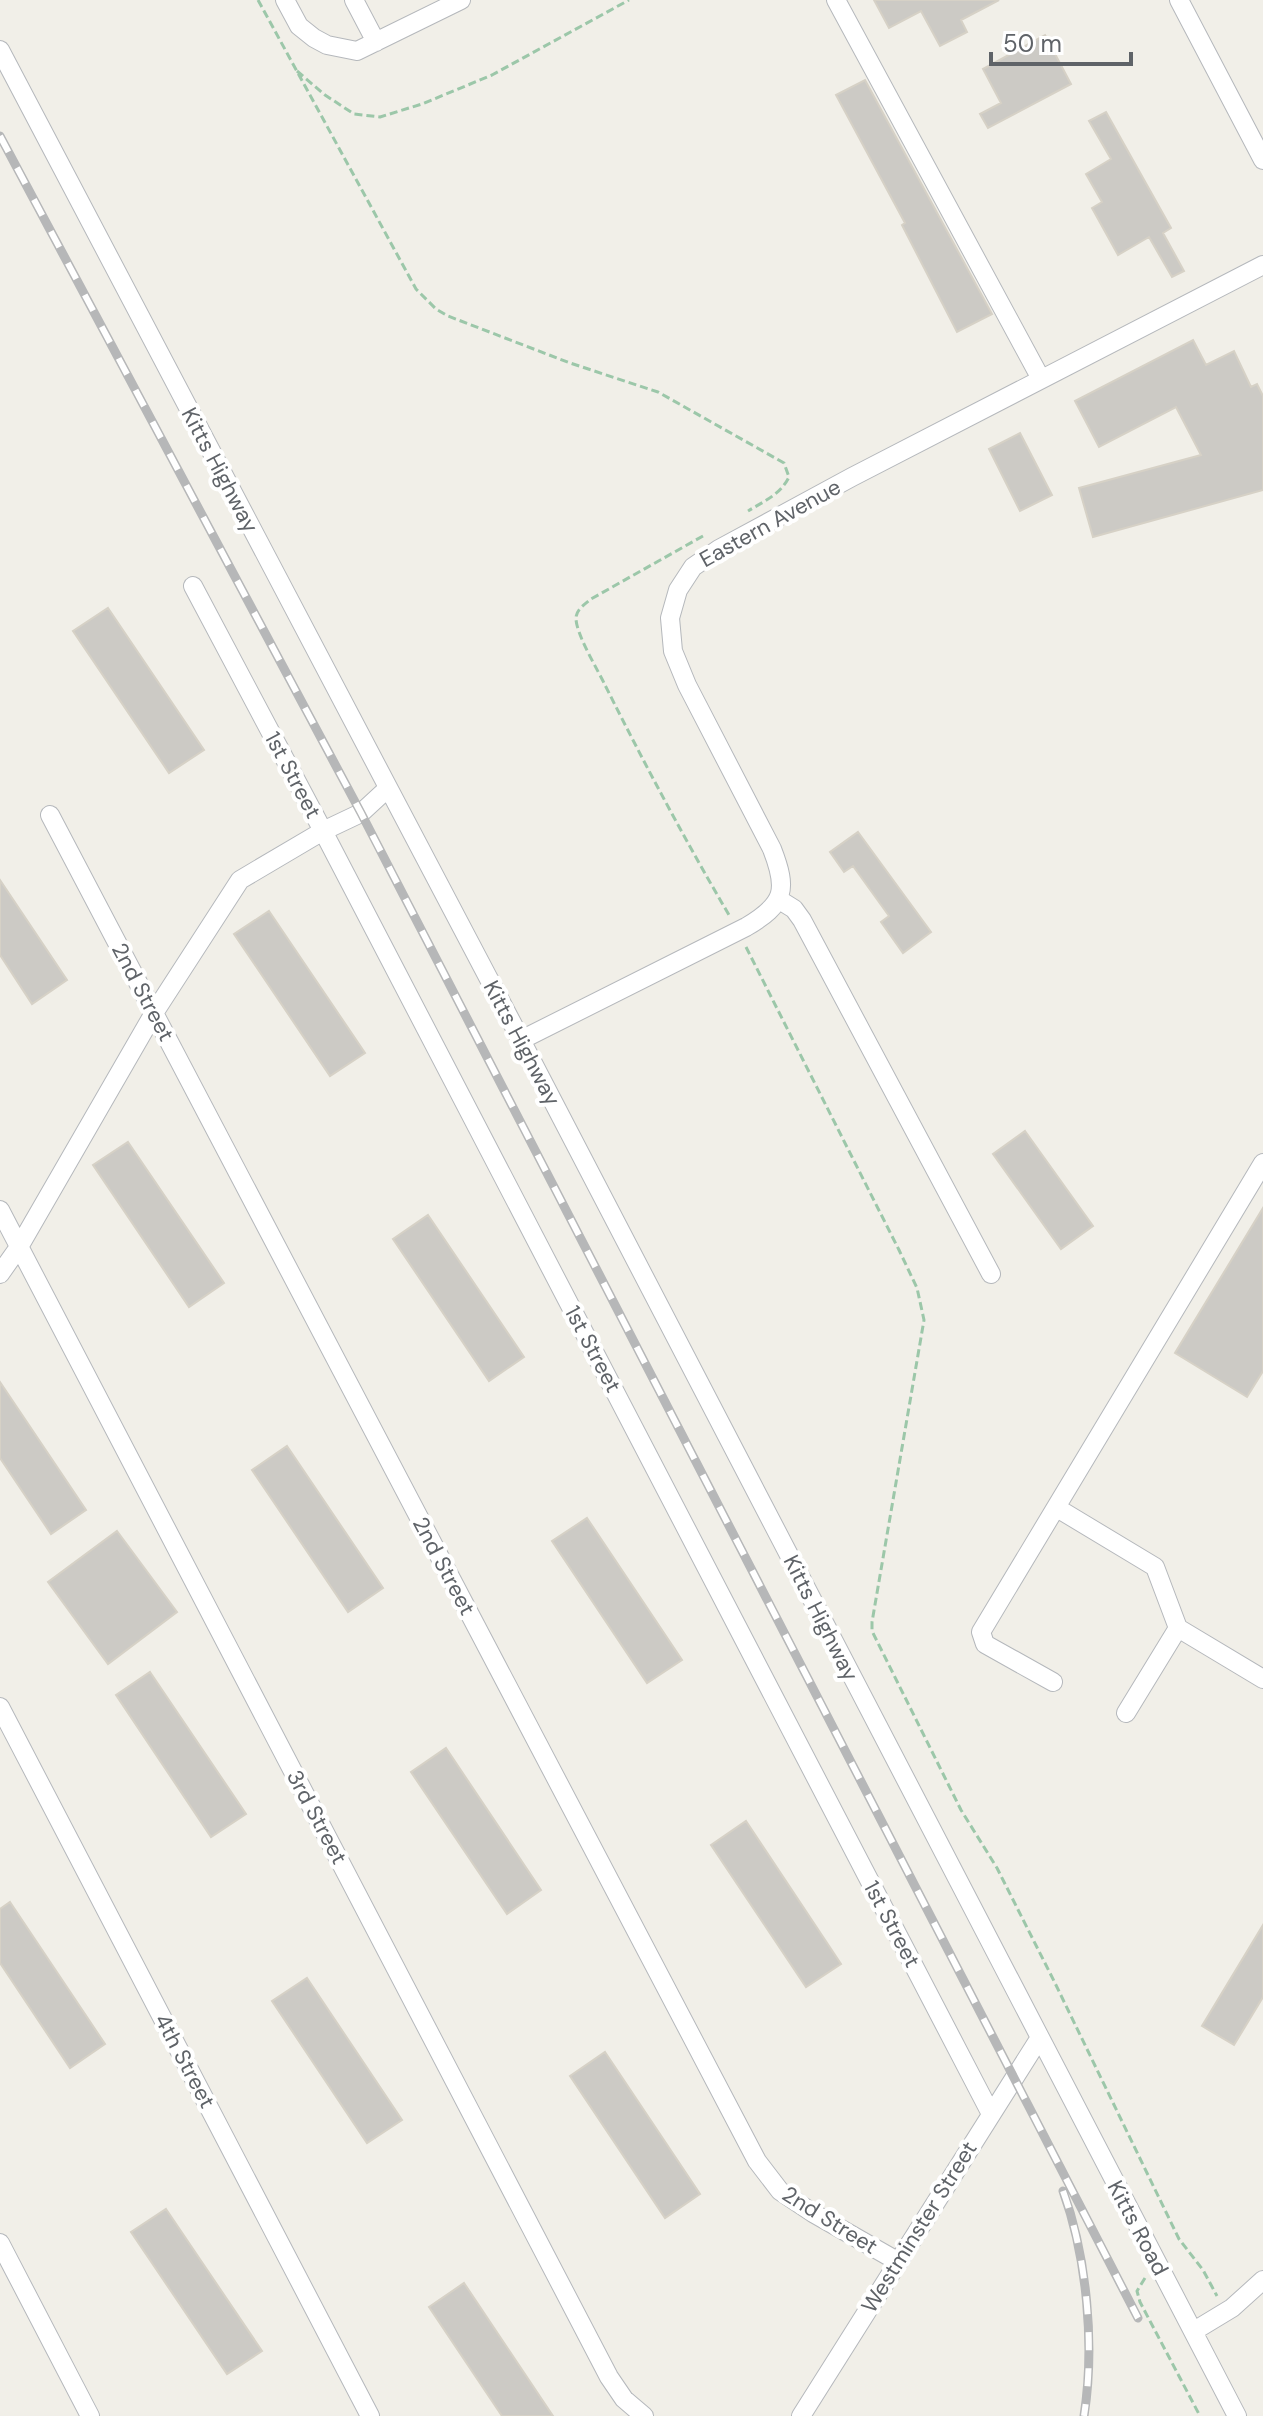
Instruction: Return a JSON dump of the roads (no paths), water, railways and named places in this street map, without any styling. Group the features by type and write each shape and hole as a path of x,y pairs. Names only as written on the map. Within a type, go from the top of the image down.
{"street":[{"path":"285,0 299,26 327,45 345,51 357,51 376,42 425,8 461,0"},
{"path":"354,0 376,42"},
{"path":"836,0 1041,379"},
{"path":"1179,0 1263,160"},
{"name":"Kitts Highway","path":"0,50 521,1040 1039,2039"},
{"name":"Eastern Avenue","path":"778,899 783,877 772,849 687,685 673,651 670,618 678,590 693,567 719,549 1263,265"},
{"name":"1st Street","path":"193,586 991,2114"},
{"path":"0,1274 19,1247 154,1013 240,880 323,831 361,813 387,789"},
{"name":"2nd Street","path":"50,815 757,2161 780,2191 897,2261"},
{"path":"521,1040 738,931 766,915 778,899 794,909 802,920 991,1274"},
{"path":"1053,1682 985,1644 981,1632 1263,1163"},
{"name":"3rd Street","path":"0,1210 609,2377 624,2399 644,2416"},
{"path":"1057,1508 1155,1567 1178,1628 1263,1679"},
{"path":"1126,1713 1178,1628"},
{"name":"4th Street","path":"0,1707 370,2416"},
{"name":"Westminster Street","path":"801,2416 1039,2039"},
{"name":"Kitts Road","path":"1039,2039 1237,2416"},
{"path":"0,2243 90,2416"},
{"path":"1194,2331 1232,2308 1263,2280"}],"railway":[{"path":"0,136 361,813 1138,2318"},
{"path":"1063,2191 1078,2244 1087,2302 1089,2361 1084,2416"}]}
